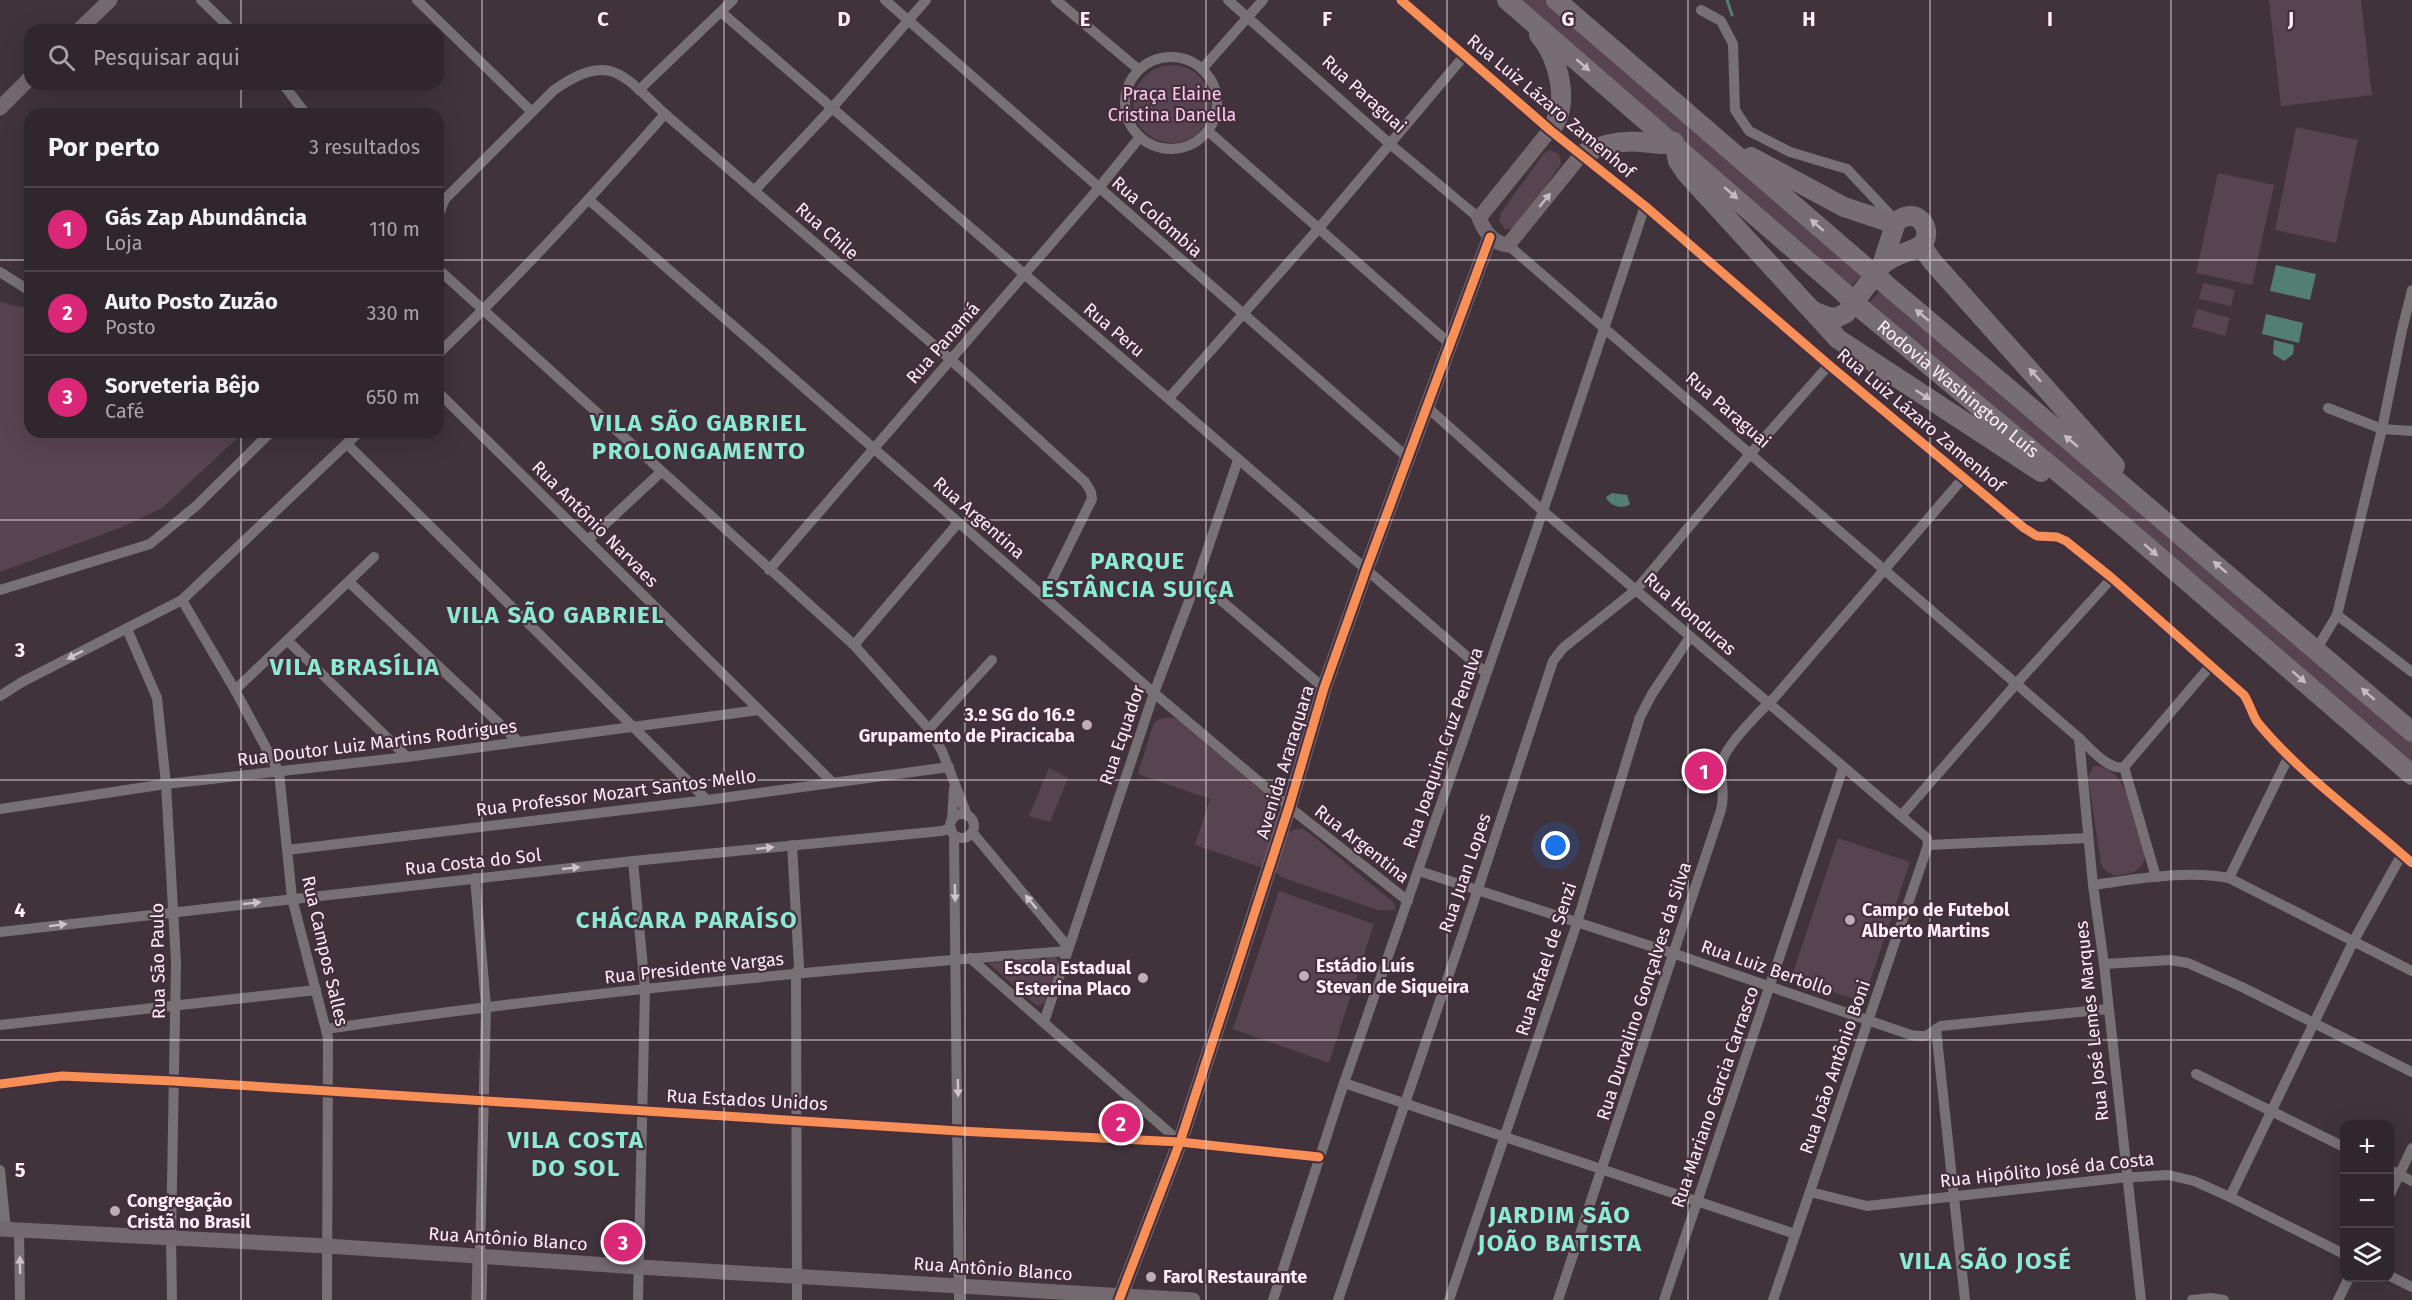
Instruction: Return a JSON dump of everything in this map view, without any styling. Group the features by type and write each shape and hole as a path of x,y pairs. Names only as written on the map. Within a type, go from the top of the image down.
{"highway":[{"path":"1507,0 1544,40 1553,55 1560,108 1557,122 1550,130"},
{"name":"Rodovia Washington Luís","path":"1507,0 1674,142 1842,291 1855,312 2129,531 2412,775"},
{"name":"Rodovia Washington Luís","path":"1556,0 1861,263 1883,274 2156,513 2412,732"},
{"path":"1657,86 1749,156 1844,207 1896,223"},
{"path":"1581,155 1595,148 1621,142 1644,142 1659,146 1674,142 1678,161 1686,173 1813,311 1818,320 1838,339 2129,531"},
{"path":"1856,353 1847,335 1855,312 1883,274 1897,254 1921,245 1927,232 1922,221 1912,216 1901,218 1896,223 1883,274"},
{"path":"1921,245 1932,261 2156,513"},
{"path":"1813,311 1836,318 1855,312"}],"street":[{"path":"85,24 110,0"},
{"path":"201,0 226,24"},
{"path":"417,0 442,24"},
{"path":"639,90 733,0"},
{"name":"Rua Colômbia","path":"885,0 1098,189 1408,458"},
{"path":"755,190 833,108 926,0"},
{"path":"1056,0 1138,69"},
{"name":"Rua Paraguai","path":"1228,0 1390,144 1479,218 1490,237 1499,244 1509,245 2079,738 2118,769 2124,767"},
{"path":"1202,69 1263,0"},
{"name":"Rua Luiz Lázaro Zamenhof","path":"1401,0 1550,130 1645,206 1829,365 2031,533 2037,536 2057,537 2066,541 2112,578 2244,695 2252,706 2256,721 2289,756 2412,863"},
{"path":"1701,10 1721,21 1733,44 1735,110 1749,131 1790,152 1847,169 1896,223"},
{"name":"Rua Peru","path":"721,12 1486,673"},
{"path":"444,26 531,111"},
{"path":"1168,398 1244,315 1464,56"},
{"path":"1176,57 1190,61 1202,69 1211,80 1217,94 1217,108 1208,131 1194,143 1180,148 1159,147 1140,137 1131,126 1126,112 1125,98 1129,84 1138,69 1162,58 1176,57"},
{"name":"Rua Chile","path":"444,198 531,111 574,76 601,69 624,76 665,114 950,359 1085,482 1092,499 1044,596"},
{"path":"0,108 24,84"},
{"path":"288,90 301,108"},
{"path":"444,348 589,200 665,114"},
{"path":"1479,218 1550,130"},
{"path":"1208,131 1449,344"},
{"name":"Rua Panamá","path":"769,570 1098,189 1140,137"},
{"path":"1509,245 1581,155"},
{"name":"Rua Argentina","path":"589,200 1154,693 1289,807 1408,901"},
{"name":"Rua Joaquim Cruz Penalva","path":"1273,1300 1344,1083 1543,511 1645,206"},
{"name":"Avenida Araraquara","path":"1120,1298 1180,1142 1289,807 1324,688 1490,237"},
{"path":"0,272 24,287"},
{"path":"444,273 854,645 929,729 942,751 967,815 972,821 972,832 1068,949"},
{"path":"2316,650 2337,615 2407,328 2412,290"},
{"path":"1636,590 1750,454 1829,365"},
{"name":"Rua Antônio Narvaes","path":"444,398 831,781"},
{"name":"Rua Honduras","path":"1428,408 1543,511 1927,838 1928,845"},
{"path":"2328,408 2382,429 2412,431"},
{"path":"0,590 150,544 195,506 265,438"},
{"path":"0,696 22,682 182,600 353,438"},
{"path":"347,444 637,728 707,800"},
{"name":"Rua Equador","path":"1044,1023 1154,693 1197,580 1238,460"},
{"path":"588,540 662,472"},
{"name":"Rua Durvalino Gonçalves da Silva","path":"1558,1300 1675,954 1724,801 1722,760 1768,703 1964,477"},
{"path":"854,645 958,523"},
{"path":"235,690 374,557"},
{"path":"1901,816 2112,578"},
{"path":"1197,580 1324,688"},
{"path":"350,582 519,742"},
{"name":"Rua Juan Lopes","path":"1338,1300 1553,661 1563,648 1636,590"},
{"name":"Rua Campos Salles","path":"182,600 235,690 279,772 292,898 328,1038 327,1300"},
{"path":"2337,615 2412,672"},
{"name":"Rua São Paulo","path":"127,629 157,699 166,784 174,911 176,1005 173,1081 172,1300"},
{"name":"Rua Rafael de Senzi","path":"1449,1300 1577,922 1640,717 1652,694 1690,637"},
{"path":"288,641 407,757"},
{"path":"929,729 992,660"},
{"path":"2156,877 2124,767 2211,664"},
{"name":"Rua Doutor Luiz Martins Rodrigues","path":"0,809 166,784 407,757 759,710"},
{"name":"Rua José Lemes Marques","path":"2079,738 2093,885 2104,964 2141,1300"},
{"path":"2229,878 2289,756"},
{"name":"Rua Professor Mozart Santos Mello","path":"287,850 707,800 831,781 949,767"},
{"name":"Rua Mariano Garcia Carrasco","path":"1664,1300 1844,768"},
{"path":"955,785 952,828 959,1131 959,1293"},
{"path":"952,828 958,815 967,815"},
{"path":"952,828 962,838 972,832"},
{"name":"Rua Costa do Sol","path":"0,932 475,878 942,831 952,828"},
{"path":"1928,845 2088,838"},
{"path":"792,845 800,967 796,974 798,1119 796,1300"},
{"name":"Rua João Antônio Boni","path":"1773,1300 1928,845"},
{"path":"2230,1197 2353,942 2402,854"},
{"path":"633,861 645,989 638,1300"},
{"name":"Rua Luiz Bertollo","path":"1419,871 1675,954 1868,1021 1924,1037 1932,1035 1941,1026 2108,1009"},
{"path":"2093,885 2156,877 2229,878 2412,971"},
{"path":"475,878 486,1006 479,1300"},
{"name":"Rua Presidente Vargas","path":"326,1029 486,1006 1068,949"},
{"path":"970,958 1180,1142"},
{"path":"2104,964 2169,960 2188,963 2233,982 2412,1072"},
{"path":"0,1025 316,990"},
{"path":"1936,1029 1965,1300"},
{"path":"2196,1074 2340,1145"},
{"name":"Rua Estados Unidos","path":"0,1084 62,1076 173,1081 959,1131 1180,1142 1319,1157"},
{"path":"1344,1083 1795,1234"},
{"path":"2412,1148 2394,1172 2412,1181"},
{"path":"0,1170 20,1300"},
{"name":"Rua Hipólito José da Costa","path":"1809,1192 1867,1206 2168,1175 2194,1181 2230,1197 2340,1252"},
{"name":"Rua Antônio Blanco","path":"8,1230 327,1246 796,1276 959,1293 1193,1300"},
{"path":"2394,1278 2412,1287"},
{"path":"2338,1300 2347,1282"},
{"path":"2192,1300 2211,1298 2224,1300"}],"green space":[{"path":"1517,0 1546,0 1864,272 1851,287"},
{"path":"2269,0 2361,0 2372,95 2281,106"},
{"name":"Praça Elaine Cristina Danella","path":"1172,65 1187,68 1200,76 1208,89 1211,104 1208,119 1200,132 1187,140 1172,143 1157,140 1144,132 1136,119 1133,104 1136,89 1144,76 1157,68"},
{"path":"2296,127 2358,140 2336,243 2275,230"},
{"path":"1550,150 1559,154 1561,164 1517,227 1505,229 1499,220 1501,213 1544,153"},
{"path":"2218,173 2274,185 2252,285 2196,273"},
{"path":"2203,283 2235,290 2231,306 2199,299"},
{"path":"1883,288 2412,739 2412,765 1869,303"},
{"path":"0,302 24,308 24,438 238,438 162,508 120,528 0,572"},
{"path":"2197,309 2230,318 2225,336 2192,327"},
{"path":"1168,717 1177,719 1272,800 1276,808 1277,825 1263,868 1195,845 1210,799 1138,774 1153,725 1157,720"},
{"path":"2093,767 2108,770 2117,778 2131,803 2145,856 2141,866 2130,873 2114,876 2101,864 2088,777"},
{"path":"1049,768 1068,778 1050,822 1029,816"},
{"path":"1295,829 1304,829 1313,836 1394,903 1396,910 1378,910 1281,877 1275,871 1288,833"},
{"name":"Campo de Futebol Alberto Martins","path":"1838,838 1910,862 1863,1002 1791,978"},
{"name":"Estádio Luís Stevan de Siqueira","path":"1279,891 1374,924 1329,1063 1233,1029"},
{"path":"1056,957 1058,962 1044,1003 1037,1006 988,963"}],"shaded area":[{"path":"2276,265 2316,274 2310,300 2270,291"},
{"path":"2266,314 2303,323 2299,343 2262,334"},
{"path":"2274,340 2294,345 2293,354 2284,361 2273,354"},
{"path":"1612,493 1627,495 1630,504 1624,507 1613,505 1606,497"}],"waterway":[{"path":"1727,0 1732,15"}],"cycle path":[{"path":"1401,0 1550,130 1645,206 1829,365 2024,528 2037,536 2057,537 2066,541 2112,578 2244,695 2258,723 2293,760 2412,863"},
{"path":"1119,1300 1180,1142 1289,807 1324,688 1490,237"},
{"path":"0,1084 62,1076 173,1081 959,1131 1180,1142 1319,1157"}],"place":[{"name":"3.º SG do 16.º Grupamento de Piracicaba","path":"1087,725"},
{"name":"Gás Zap Abundância","path":"1704,771"},
{"name":"Campo de Futebol Alberto Martins","path":"1850,920"},
{"name":"Estádio Luís Stevan de Siqueira","path":"1304,976"},
{"name":"Escola Estadual Esterina Placo","path":"1143,978"},
{"name":"Auto Posto Zuzão","path":"1121,1123"},
{"name":"Congregação Cristã no Brasil","path":"115,1211"},
{"name":"Sorveteria Bêjo","path":"623,1242"},
{"name":"Farol Restaurante","path":"1151,1277"}],"district":[{"name":"VILA SÃO GABRIEL PROLONGAMENTO","path":"699,437"},
{"name":"PARQUE ESTÂNCIA SUIÇA","path":"1138,575"},
{"name":"VILA SÃO GABRIEL","path":"556,615"},
{"name":"VILA BRASÍLIA","path":"355,667"},
{"name":"CHÁCARA PARAÍSO","path":"687,920"},
{"name":"VILA COSTA DO SOL","path":"576,1154"},
{"name":"JARDIM SÃO JOÃO BATISTA","path":"1560,1229"},
{"name":"VILA SÃO JOSÉ","path":"1986,1261"}]}
